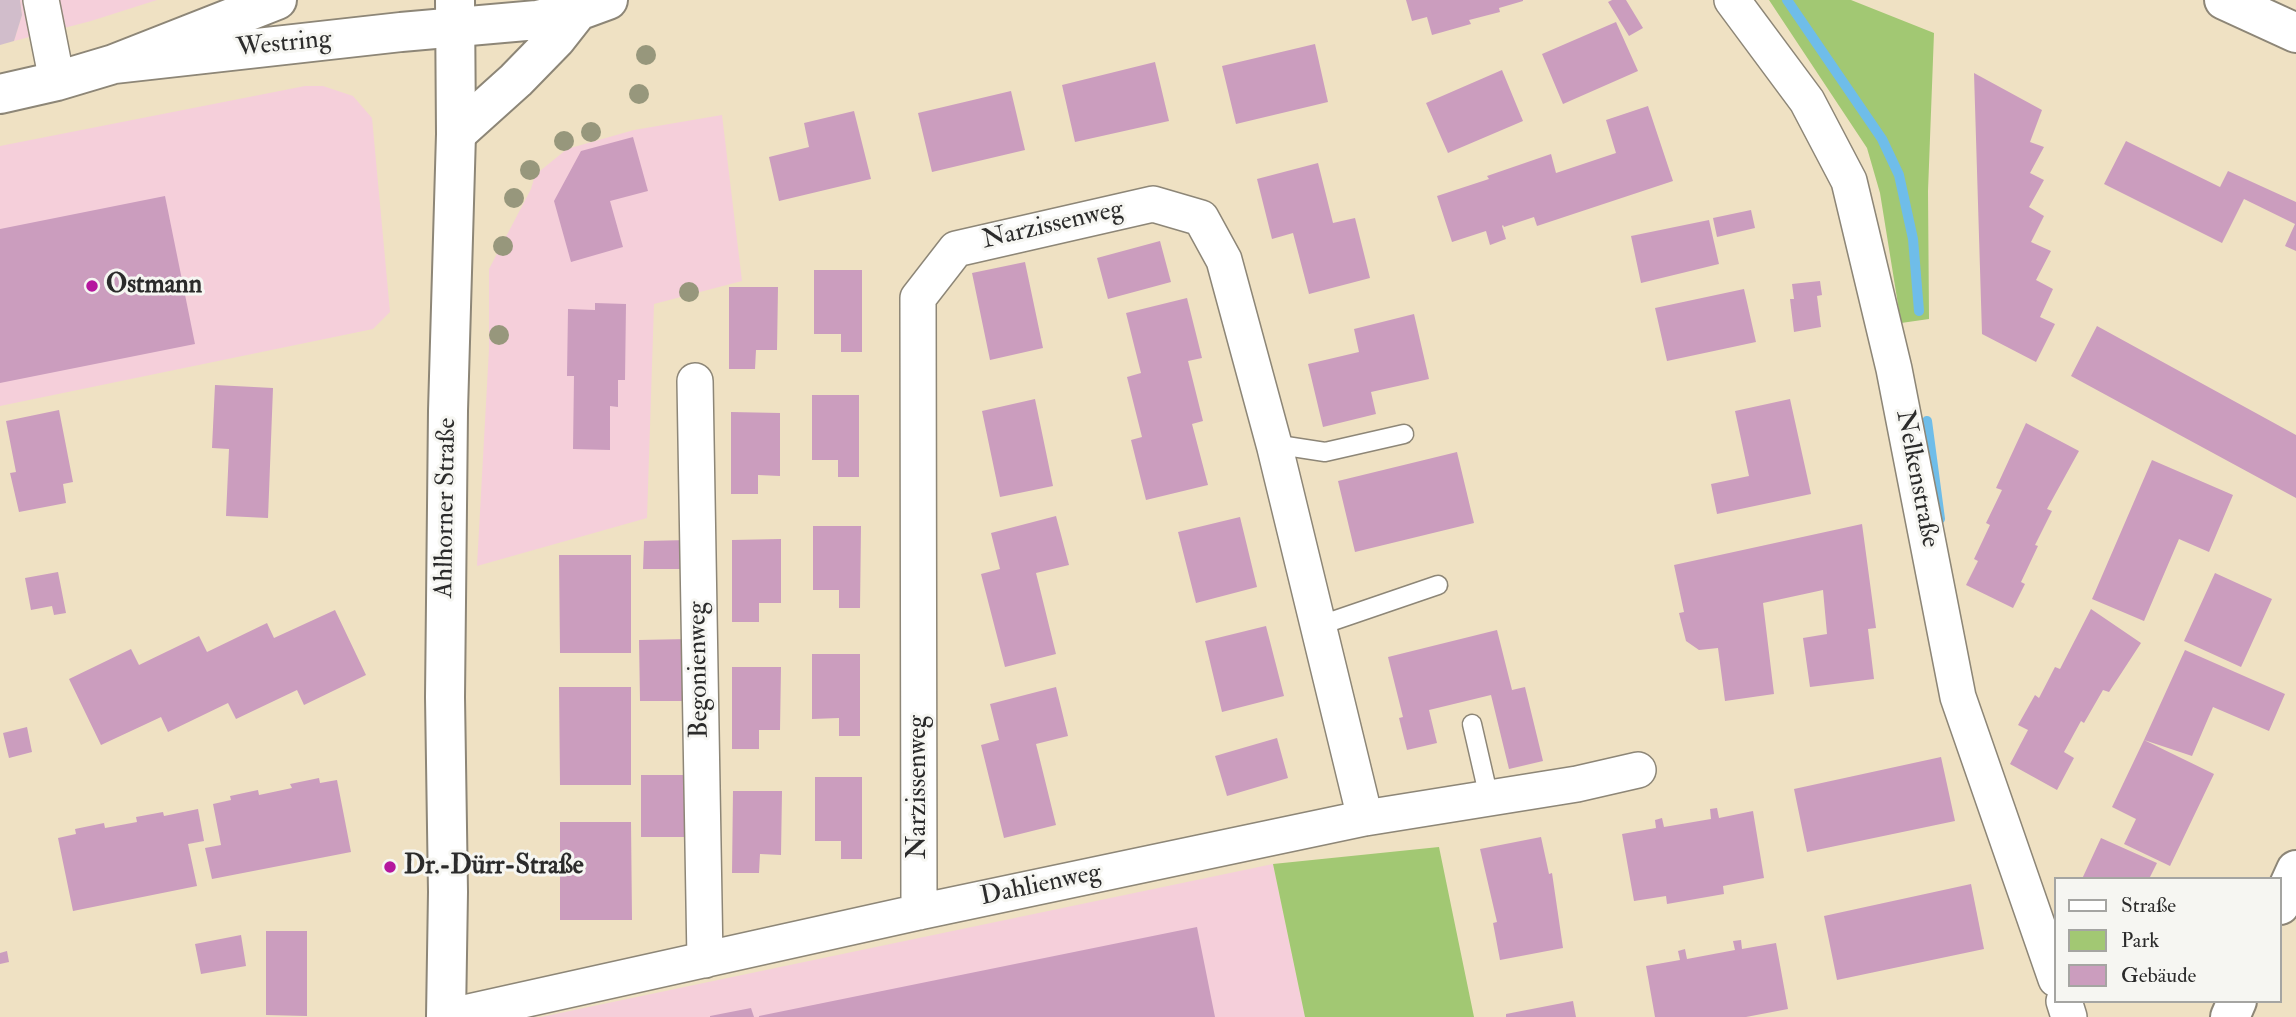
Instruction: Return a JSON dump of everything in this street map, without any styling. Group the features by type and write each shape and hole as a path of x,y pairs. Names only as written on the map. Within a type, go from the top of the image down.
{"street":[{"path":"41,0 57,81"},
{"name":"Westring","path":"0,94 114,64 277,0"},
{"name":"Nelkenstraße","path":"1732,0 1807,101 1849,181 1894,369 1958,698 2054,973"},
{"path":"2224,0 2296,33"},
{"path":"456,134 593,6"},
{"name":"Westring","path":"114,64 455,13 537,20 593,6"},
{"name":"Ahlhorner Straße","path":"446,1017 447,465 456,134 455,13"},
{"name":"Narzissenweg","path":"919,912 918,298 956,249 1153,204 1200,218 1224,260 1273,444 1365,818"},
{"name":"Begonienweg","path":"695,381 705,960"},
{"name":"Dahlienweg","path":"446,1017 919,912 1365,818 1577,784 1638,770"},
{"path":"2282,901 2296,870"}],"lane":[{"path":"1273,444 1325,452 1404,434"},
{"path":"1318,626 1438,585"},
{"path":"1472,724 1489,799"}],"shaded area":[{"path":"0,0 20,0 22,15 14,41 0,45"},
{"path":"20,0 157,0 14,41 22,15"},
{"path":"305,86 323,86 353,96 372,118 390,312 373,329 0,406 0,146"},
{"path":"722,115 742,281 654,304 647,518 477,566 489,349 489,269 531,189 535,175 567,149 634,130"},
{"path":"1273,864 1305,1017 541,1017"}],"green space":[{"path":"1769,0 1851,0 1934,33 1928,191 1929,319 1901,323 1880,193 1867,148"},
{"path":"1439,847 1474,1017 1305,1017 1273,864"}],"building":[{"path":"1406,0 1523,1 1499,8 1500,12 1469,20 1471,24 1432,35 1427,17 1412,21"},
{"path":"1626,0 1643,28 1629,36 1608,2"},
{"path":"1616,22 1638,71 1563,104 1542,54"},
{"path":"1315,44 1328,102 1236,124 1222,66"},
{"path":"1155,62 1169,121 1075,142 1062,85"},
{"path":"1502,70 1523,121 1448,153 1426,103"},
{"path":"1974,73 2042,110 2030,142 2044,147 2030,173 2044,180 2029,207 2044,216 2031,242 2051,251 2036,280 2053,289 2040,317 2055,324 2036,362 1982,334"},
{"path":"1011,91 1025,150 932,172 918,113"},
{"path":"1648,106 1673,181 1537,226 1534,217 1504,227 1503,225 1506,239 1490,245 1486,231 1452,242 1437,196 1551,154 1556,173 1616,153 1606,120"},
{"path":"854,111 871,179 779,201 769,157 809,147 804,123"},
{"path":"633,137 648,191 610,201 623,247 571,262 554,201 581,151"},
{"path":"2126,141 2220,187 2228,171 2296,202 2296,251 2285,246 2295,224 2244,199 2222,243 2104,184"},
{"path":"1318,163 1333,223 1355,218 1370,278 1309,294 1293,233 1272,239 1257,179"},
{"name":"Ostmann","path":"165,196 195,344 0,383 0,229"},
{"path":"1751,210 1755,228 1717,237 1713,218"},
{"path":"1709,220 1719,264 1641,283 1631,236"},
{"path":"1160,241 1171,282 1108,299 1097,258"},
{"path":"1025,262 1043,348 990,360 972,273"},
{"path":"814,270 862,270 862,352 841,352 841,334 814,334"},
{"path":"1820,281 1822,295 1817,296 1821,327 1794,332 1790,299 1794,299 1792,284"},
{"path":"729,287 778,287 777,350 756,350 755,369 729,369"},
{"path":"1744,289 1756,342 1667,361 1655,308"},
{"path":"1187,298 1202,358 1188,361 1203,421 1192,424 1208,485 1146,500 1131,440 1142,437 1127,377 1141,373 1126,313"},
{"path":"595,303 626,304 625,380 618,380 618,407 610,406 610,450 573,449 574,376 567,376 568,309 595,310"},
{"path":"1414,314 1429,379 1371,392 1376,414 1323,427 1308,364 1359,352 1354,329"},
{"path":"2097,326 2296,435 2296,498 2071,376"},
{"path":"215,385 273,388 268,518 226,516 229,449 212,448"},
{"path":"812,395 859,395 859,477 838,477 838,460 812,460"},
{"path":"1035,399 1053,486 1000,497 982,411"},
{"path":"1790,399 1811,494 1717,514 1711,484 1749,476 1735,411"},
{"path":"59,410 73,482 63,484 66,503 19,512 10,473 16,472 6,421"},
{"path":"731,412 780,413 780,476 758,475 758,494 731,494"},
{"path":"2026,423 2079,451 2047,509 2052,511 2035,545 2038,546 2021,582 2025,584 2013,608 1966,585 1978,561 1974,559 1990,525 1986,523 2002,490 1996,488"},
{"path":"1457,452 1474,523 1355,552 1338,481"},
{"path":"2152,460 2233,495 2209,552 2179,539 2144,621 2092,599"},
{"path":"1056,516 1069,565 1036,573 1056,654 1005,667 981,574 1000,569 991,533"},
{"path":"1240,517 1257,587 1196,603 1178,532"},
{"path":"1862,524 1876,628 1868,629 1874,679 1810,687 1803,638 1827,634 1823,590 1763,603 1774,694 1725,701 1718,648 1699,650 1686,641 1679,613 1684,612 1674,565"},
{"path":"813,526 861,526 860,608 839,608 839,590 813,590"},
{"path":"781,539 781,603 759,603 759,622 732,622 732,540"},
{"path":"689,540 690,569 643,569 644,541"},
{"path":"559,555 631,555 631,653 560,653"},
{"path":"58,572 66,613 54,615 52,606 31,610 25,578"},
{"path":"2215,573 2272,599 2241,667 2184,641"},
{"path":"2091,609 2141,643 2109,692 2103,690 2084,723 2081,721 2064,752 2074,758 2057,790 2010,764 2028,730 2018,725 2035,695 2039,698 2055,667 2060,669"},
{"path":"335,610 366,675 304,705 297,690 236,719 228,703 168,732 161,717 101,745 69,679 131,649 139,665 199,636 207,652 267,623 274,638"},
{"path":"1266,626 1284,696 1222,712 1205,641"},
{"path":"1497,630 1512,690 1525,687 1543,761 1509,769 1491,695 1429,710 1437,743 1407,750 1399,718 1403,717 1388,657"},
{"path":"688,639 688,701 640,701 639,640"},
{"path":"2185,650 2285,694 2269,731 2213,707 2192,756 2144,740"},
{"path":"812,654 860,654 860,736 839,736 839,718 812,719"},
{"path":"732,667 781,667 780,730 759,730 759,749 732,749"},
{"path":"559,687 631,687 631,785 560,785"},
{"path":"1056,687 1068,736 1036,744 1056,825 1004,838 981,745 999,740 990,704"},
{"path":"27,727 32,752 9,758 3,733"},
{"path":"1277,738 1288,778 1227,796 1215,756"},
{"path":"2144,740 2214,774 2170,866 2124,844 2136,819 2112,807"},
{"path":"1941,757 1955,821 1807,852 1794,789"},
{"path":"641,775 689,775 689,837 641,837"},
{"path":"815,777 862,777 862,859 841,859 841,841 815,841"},
{"path":"319,778 320,783 337,780 351,852 212,879 205,848 221,845 213,804 231,800 230,796 258,790 259,795 292,788 290,784"},
{"path":"733,791 782,791 781,855 760,854 759,873 732,873"},
{"path":"1717,808 1719,818 1753,811 1764,878 1723,886 1724,894 1667,904 1666,896 1634,901 1622,834 1656,828 1655,820 1662,818 1664,827 1711,819 1710,809"},
{"path":"198,809 204,841 188,844 197,886 73,911 58,838 76,834 75,829 104,823 105,828 137,822 136,817 163,812 164,816"},
{"path":"560,822 631,822 632,920 560,920"},
{"path":"1541,837 1549,874 1552,873 1563,948 1500,960 1493,923 1497,922 1480,849"},
{"path":"2101,838 2157,863 2150,877 2083,877"},
{"path":"1971,884 1984,949 1837,980 1824,916"},
{"path":"1197,927 1215,1017 759,1017 759,1016"},
{"path":"266,931 307,931 307,1016 266,1015"},
{"path":"241,935 246,966 201,974 195,944"},
{"path":"1741,940 1742,949 1776,943 1788,1009 1746,1017 1655,1017 1646,966 1680,960 1678,951 1685,949 1687,959 1735,950 1733,941"},
{"path":"7,951 9,962 0,964 0,953"},
{"path":"1573,1001 1576,1017 1506,1017 1506,1014"},
{"path":"751,1008 754,1017 710,1017 710,1016"}],"waterway":[{"path":"1787,0 1882,139 1899,175 1913,239 1919,311"},
{"path":"1927,421 1940,519"}],"place":[{"name":"Ostmann","path":"92,286"},
{"name":"Dr.-Dürr-Straße","path":"390,867"}]}
